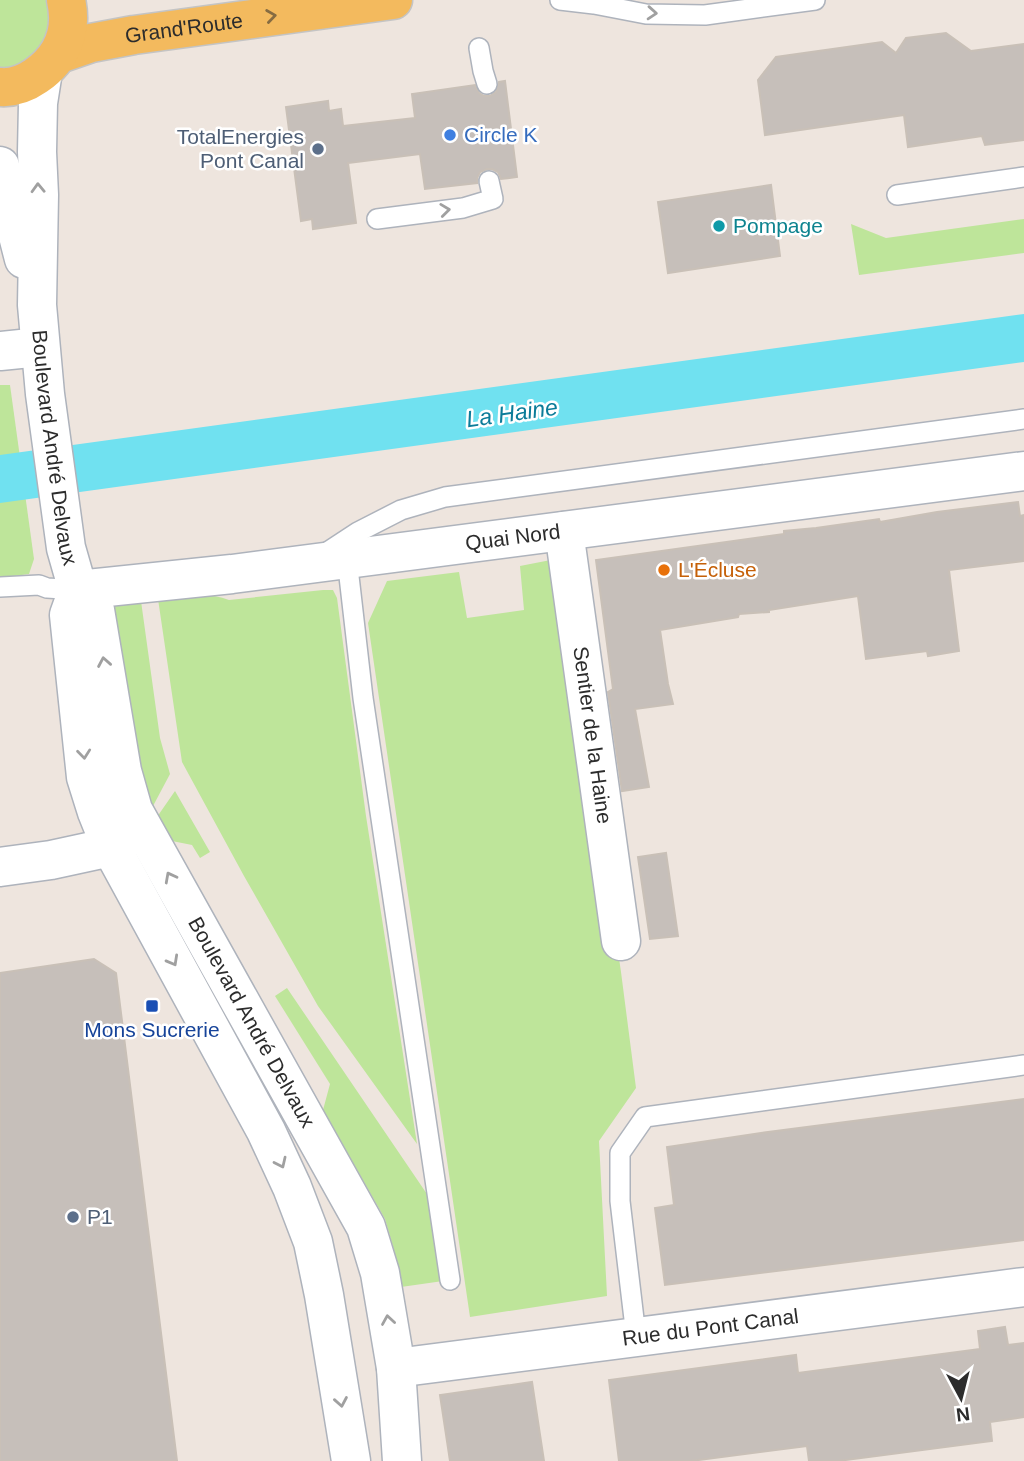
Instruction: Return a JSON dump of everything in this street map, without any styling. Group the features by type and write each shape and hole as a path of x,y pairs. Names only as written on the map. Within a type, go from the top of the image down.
{"main road":[{"path":"51,63 64,43 68,27 65,0"},
{"name":"Grand'Route","path":"0,87 27,82 51,63 92,43 393,0"}],"street":[{"name":"Boulevard André Delvaux","path":"51,63 38,103 37,305 45,394 66,548 78,590 95,610 122,771 133,810 366,1227 380,1273 396,1368 402,1461"},
{"name":"Boulevard André Delvaux","path":"0,166 37,305"},
{"path":"0,351 40,347"},
{"name":"Quai Nord","path":"78,590 309,564 1024,471"},
{"name":"Sentier de la Haine","path":"564,531 621,941"},
{"name":"Boulevard André Delvaux","path":"78,590 69,615 86,777 111,847 266,1131 292,1187 313,1242 351,1461"},
{"path":"0,867 51,860 111,847 144,828"},
{"name":"Rue du Pont Canal","path":"396,1368 1024,1287"}],"lane":[{"path":"560,0 646,14 705,15 815,0"},
{"path":"480,48 487,83"},
{"path":"897,195 1024,177"},
{"path":"377,219 463,208 493,199 489,181"},
{"path":"309,564 358,532 401,510 445,498 1024,419"},
{"path":"347,559 363,698 450,1280"},
{"name":"Quai Nord","path":"0,587 39,584 47,588 78,590"},
{"path":"636,1336 620,1200 620,1153 646,1117 1024,1065"}],"green space":[{"path":"0,0 48,0 53,26 41,56 0,74"},
{"path":"1024,219 1024,253 859,275 851,224 886,238"},
{"path":"0,385 10,385 34,559 29,574 0,578"},
{"path":"561,558 636,1088 599,1141 607,1296 470,1317 368,623 387,581 459,572 467,618 524,610 520,566"},
{"path":"333,590 337,598 366,816 417,1144 318,1006 182,762 158,599 203,595 229,600"},
{"path":"141,601 160,738 170,774 153,806 141,780 109,605"},
{"path":"175,791 210,852 200,858 192,845 172,841 157,817"},
{"path":"287,988 429,1197 443,1281 401,1287 385,1219 323,1110 330,1084 275,996"}],"water":[{"name":"La Haine","path":"1024,314 1024,362 0,503 0,455"}],"building":[{"path":"946,33 971,51 1024,44 1024,140 985,145 982,136 908,147 904,115 765,135 758,80 776,57 882,42 896,53 906,38"},
{"path":"505,81 517,177 501,179 498,172 487,169 480,172 477,183 425,189 420,154 348,163 356,223 313,229 312,219 301,221 286,107 328,101 329,111 341,109 343,126 415,118 412,94 475,85 479,93 490,96 496,92 499,82"},
{"name":"Pompage","path":"771,185 780,256 668,273 658,202"},
{"path":"1018,502 1020,516 1024,515 1024,561 949,570 959,651 928,656 927,651 866,659 858,596 769,612 739,614 738,617 660,630 673,704 635,709 649,787 622,791 608,692 613,689 596,560 784,534 784,531 879,519 880,522"},
{"path":"666,853 678,936 650,939 638,857"},
{"name":"P1","path":"94,959 116,973 177,1461 0,1461 0,973"},
{"path":"1024,1099 1024,1240 665,1285 655,1208 674,1205 667,1147"},
{"path":"1005,1327 1008,1345 1024,1343 1024,1417 990,1422 992,1441 838,1461 809,1461 807,1446 691,1461 619,1461 609,1380 796,1355 798,1373 980,1349 978,1331"},
{"path":"532,1382 544,1461 450,1461 440,1395"}],"place":[{"name":"Circle K","path":"450,135"},
{"name":"TotalEnergies Pont Canal","path":"318,149"},
{"name":"Pompage","path":"719,226"},
{"name":"L'Écluse","path":"664,570"},
{"name":"Mons Sucrerie","path":"152,1006"},
{"name":"P1","path":"73,1217"}]}
